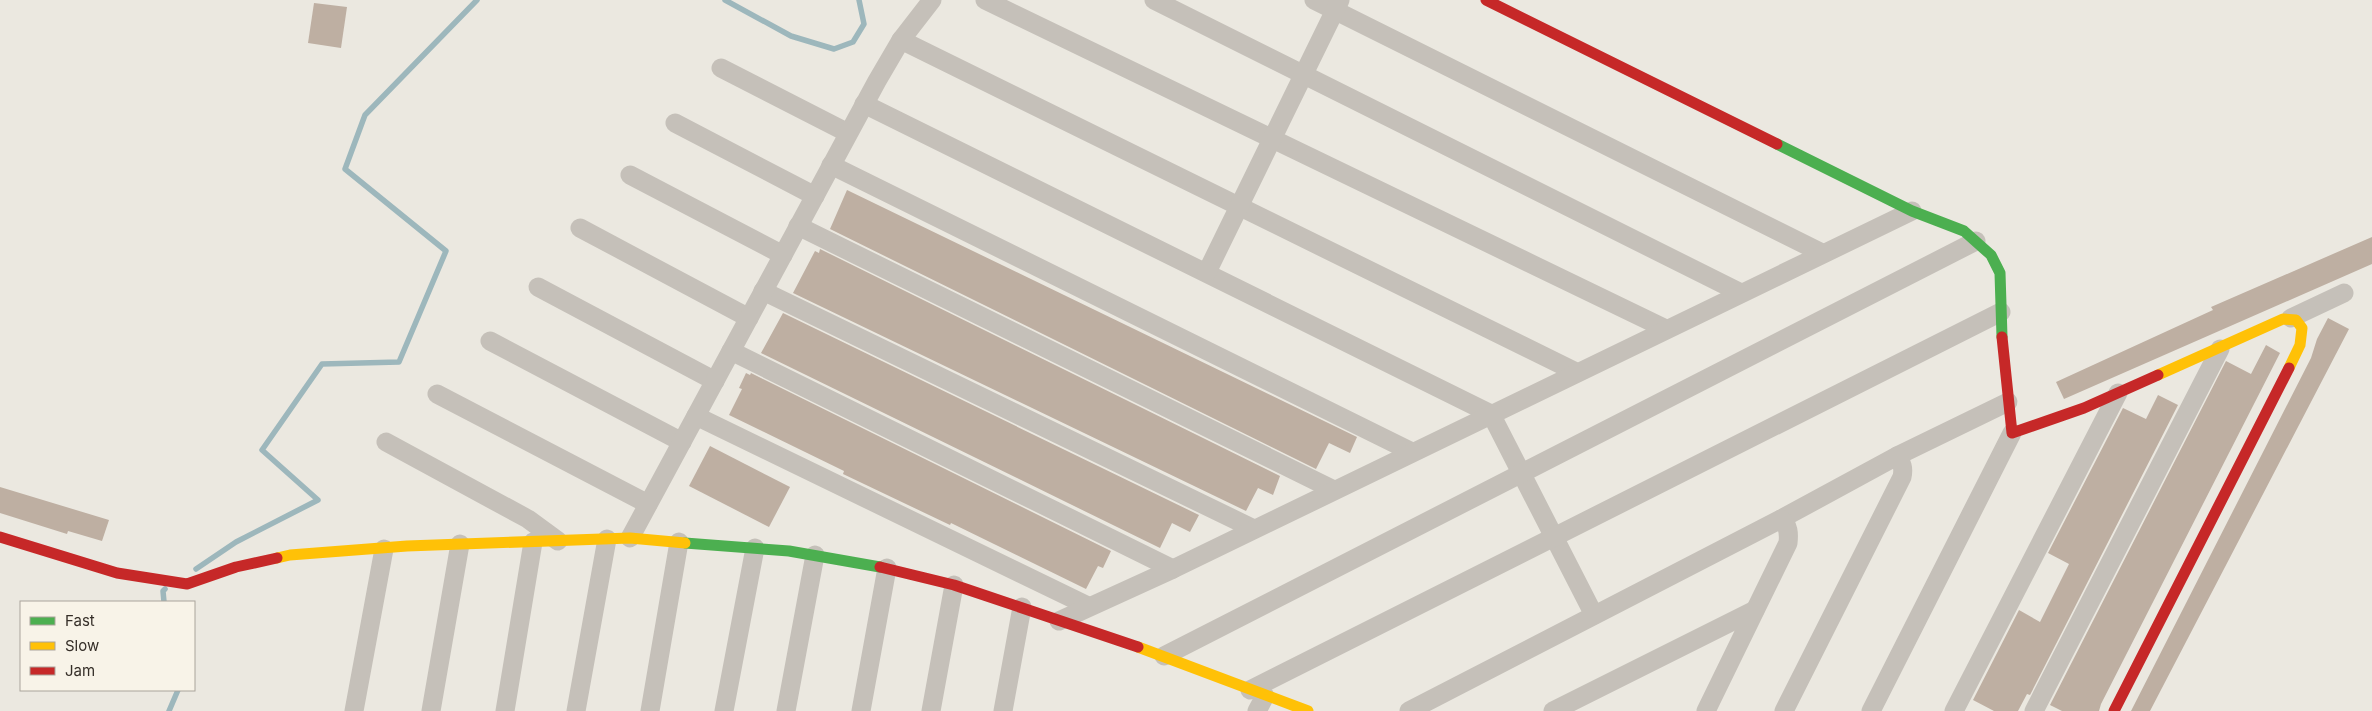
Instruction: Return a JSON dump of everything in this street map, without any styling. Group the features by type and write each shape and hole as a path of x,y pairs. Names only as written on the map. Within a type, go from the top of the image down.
{"street":[{"path":"630,538 864,104 901,40 932,0"},
{"path":"985,0 1666,329"},
{"path":"1154,0 1741,293"},
{"path":"1314,0 1337,5 1822,253"},
{"path":"1486,0 1912,211 1964,231 1991,255 2000,273 2001,312 2012,434 1870,711"},
{"path":"1207,272 1337,5"},
{"path":"901,40 1576,372"},
{"path":"722,68 848,133"},
{"path":"864,104 1491,414 1594,615"},
{"path":"675,123 815,196"},
{"path":"831,165 1412,452"},
{"path":"630,175 783,255"},
{"path":"1059,621 1088,606 1173,569 1576,372 1912,211"},
{"path":"798,226 1334,490"},
{"path":"580,228 749,318"},
{"path":"1164,656 1976,241"},
{"path":"538,287 715,381"},
{"path":"763,291 1254,529"},
{"path":"2012,434 2084,408 2220,349 2283,319 2291,318 2344,294"},
{"path":"1257,699 1554,538 2001,312"},
{"path":"2114,711 2298,351 2304,335 2302,328 2291,318"},
{"path":"490,342 682,442"},
{"path":"2034,711 2220,349"},
{"path":"731,351 1173,569"},
{"path":"1954,711 2118,393"},
{"path":"437,394 648,504"},
{"path":"1409,711 1781,519 1897,456 2008,402"},
{"path":"696,416 1088,606"},
{"path":"386,442 528,518 558,541"},
{"path":"1784,711 1902,477 1904,470 1897,456"},
{"path":"1706,711 1788,543 1787,525 1781,519"},
{"path":"0,537 117,573 187,584 236,567 290,555 460,544 630,538 815,555 887,568 954,585 1164,656 1257,699 1303,710"},
{"path":"576,711 607,539"},
{"path":"505,711 533,542"},
{"path":"650,711 679,542"},
{"path":"431,711 460,544"},
{"path":"724,711 755,548"},
{"path":"354,711 384,549"},
{"path":"786,711 815,555"},
{"path":"861,711 887,568"},
{"path":"931,711 954,585"},
{"path":"1003,711 1022,607"},
{"path":"1553,711 1754,610"}],"building":[{"path":"314,3 347,7 341,48 308,43"},
{"path":"847,190 1357,437 1350,453 1329,443 1316,469 830,229"},
{"path":"2372,237 2372,264 2064,399 2056,382 2213,310 2211,307"},
{"path":"820,249 1280,476 1273,495 1258,488 1246,511 793,293 815,251 819,253"},
{"path":"783,313 1199,515 1190,532 1172,523 1160,548 761,353"},
{"path":"2328,318 2349,329 2150,711 2131,711 2311,358 2317,339"},
{"path":"2266,345 2280,353 2099,711 2062,711 2050,705 2226,361 2251,374"},
{"path":"746,373 750,375 751,373 1111,551 1103,568 1098,566 1086,589 951,523 950,525 843,474 844,471 729,415 742,389 739,388"},
{"path":"2158,395 2178,405 2030,695 2027,694 2018,711 1994,711 1973,700 2019,610 2040,622 2069,564 2048,553 2123,408 2146,419"},
{"path":"710,446 790,487 769,527 689,486"},
{"path":"0,487 109,520 102,541 68,531 67,534 0,513"}],"waterway":[{"path":"196,569 236,542 318,500 262,450 322,364 399,362 446,251 345,169 365,115 477,0"},
{"path":"725,0 791,36 834,49 853,42 864,24 859,0"},
{"path":"164,601 163,591 165,589"},
{"path":"169,711 178,691"}],"traffic: fast":[{"path":"1777,144 1912,211 1964,231 1991,255 2000,273 2002,337"},
{"path":"685,543 789,551 880,567"}],"traffic: slow":[{"path":"2158,375 2283,319 2296,320 2302,328 2300,345 2289,368"},
{"path":"277,558 290,555 407,546 630,538 685,543"},
{"path":"1138,647 1308,711"}],"traffic: jam":[{"path":"1486,0 1777,144"},
{"path":"2002,337 2012,433 2084,408 2158,375"},
{"path":"2114,711 2289,368"},
{"path":"0,537 117,573 187,584 236,567 277,558"},
{"path":"880,567 954,585 1138,647"}]}
